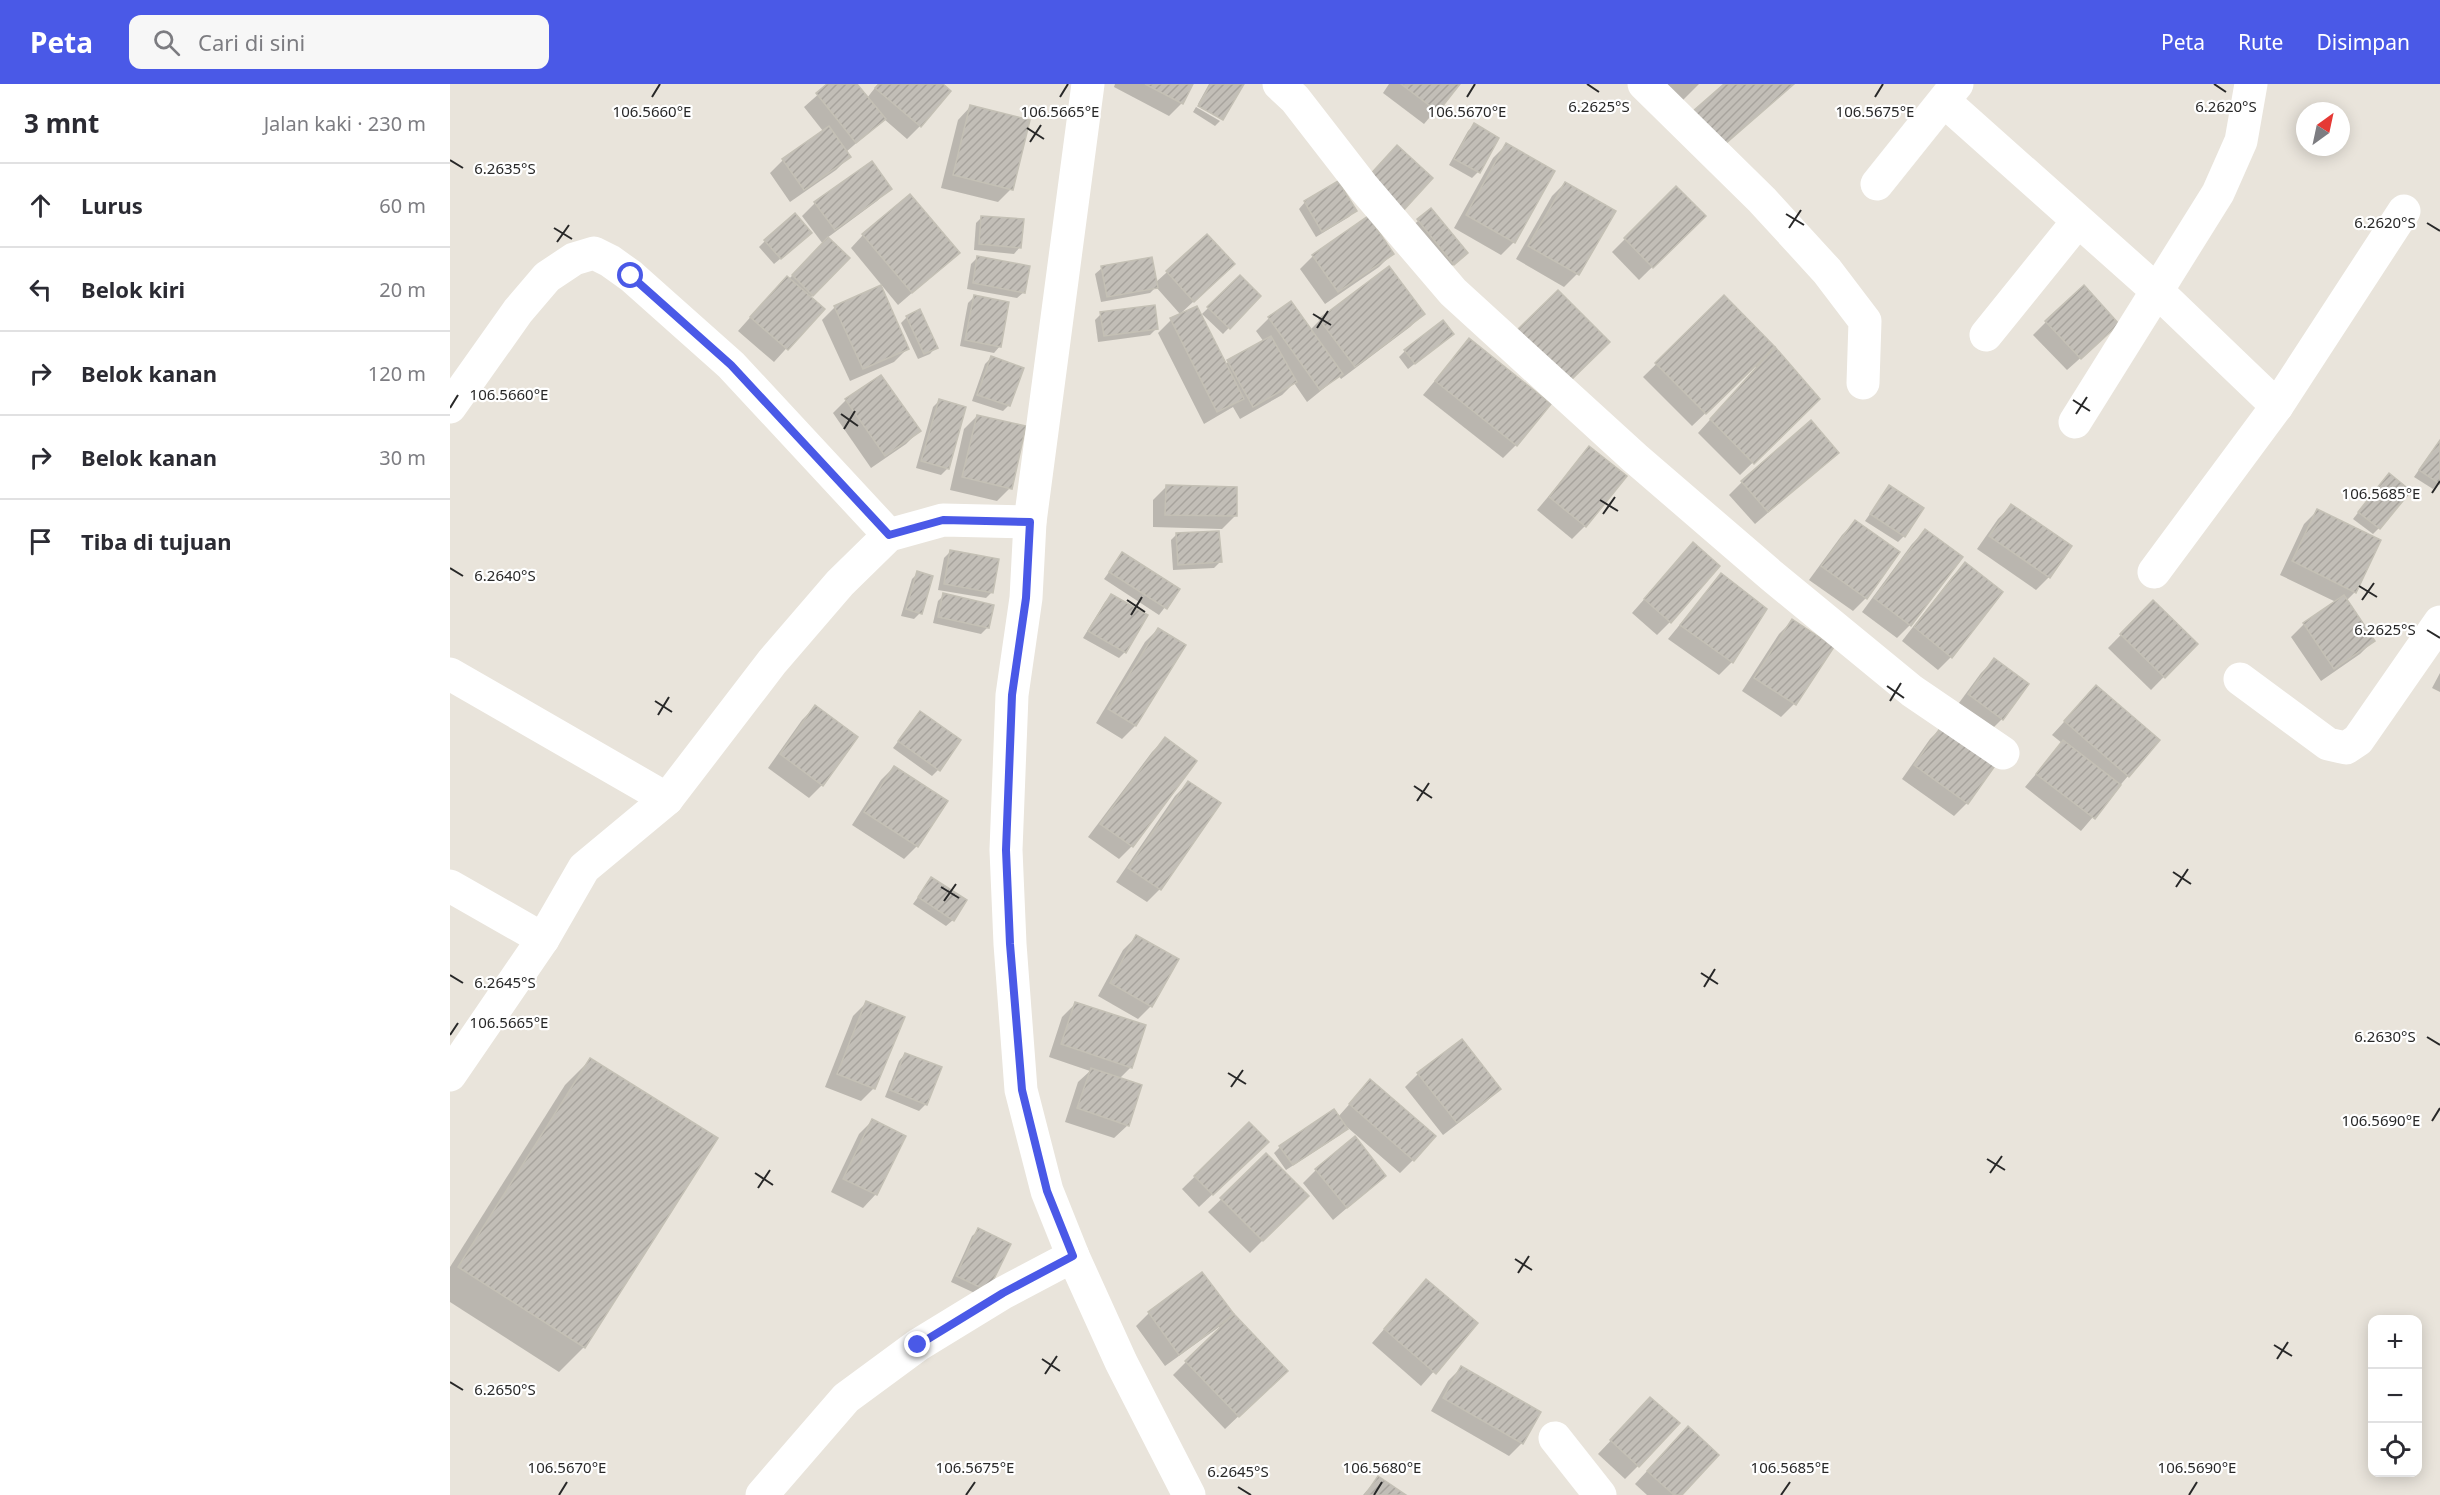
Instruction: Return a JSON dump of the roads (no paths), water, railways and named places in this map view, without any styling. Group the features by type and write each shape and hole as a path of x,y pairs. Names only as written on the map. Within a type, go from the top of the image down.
{"street":[{"path":"1088,84 1030,522 1026,598 1012,695 1006,850 1010,944 1022,1090 1047,1191 1073,1256 1121,1362 1189,1495"},
{"path":"1644,84 1762,200 1827,271 1865,321 1863,382"},
{"path":"2075,423 2218,193 2241,141 2251,84"},
{"path":"1293,89 1364,188 1462,300 1635,458 1772,576 1912,691 2003,753"},
{"path":"1877,184 1950,92 2078,221 2156,290 2277,406"},
{"path":"2154,572 2277,406 2404,212"},
{"path":"1986,335 2078,221"},
{"path":"450,407 518,311 547,276 574,259 594,253 631,276 731,365 889,535"},
{"path":"450,1075 543,939 584,868 667,799 772,662 840,583 889,535 943,520 1030,522"},
{"path":"2240,679 2328,744 2346,748 2358,740 2440,622"},
{"path":"450,674 667,799"},
{"path":"450,886 543,939"},
{"path":"762,1495 846,1398 918,1345 1003,1293 1073,1256"},
{"path":"1555,1438 1600,1495"}]}
